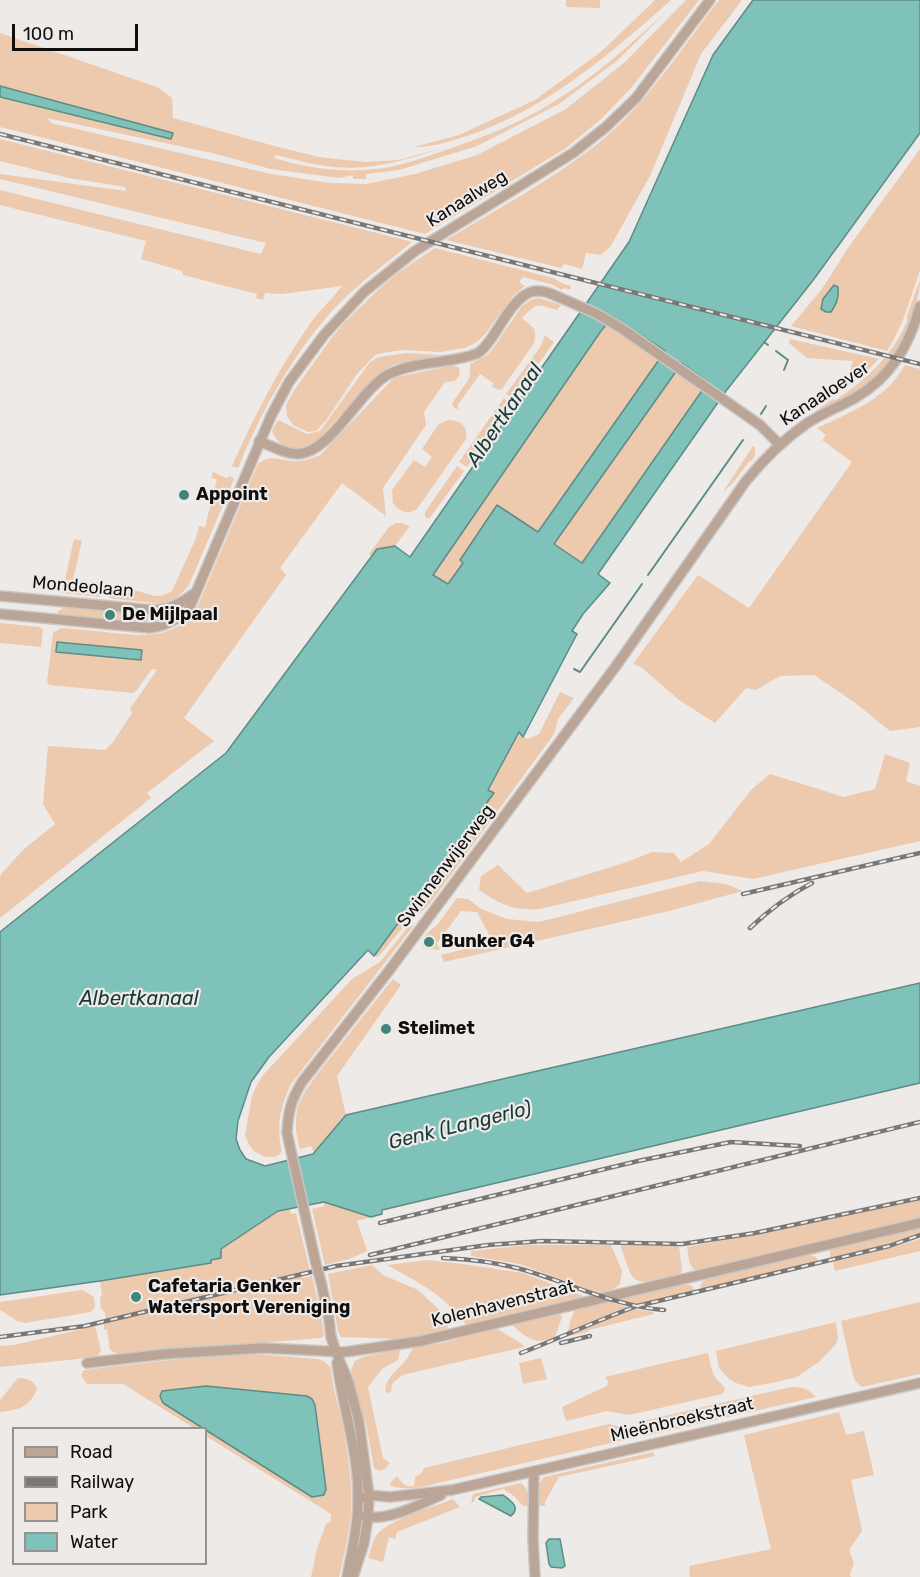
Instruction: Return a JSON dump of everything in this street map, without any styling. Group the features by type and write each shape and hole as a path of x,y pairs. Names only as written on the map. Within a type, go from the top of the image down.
{"street":[{"name":"Kanaalweg","path":"260,441 290,382 324,335 364,292 415,251 573,153 606,127 636,98 710,0"},
{"path":"260,441 286,453 300,454 321,446 386,376 400,369 464,358 479,352 489,342 517,302 533,291 554,294 596,313 621,328 760,425 780,445"},
{"name":"Kanaaloever","path":"780,445 820,415 855,398 876,383 891,368 906,345 920,306"},
{"name":"Mondeolaan","path":"0,614 149,628 159,627 181,617 189,609 260,441"},
{"name":"Swinnenwijerweg","path":"353,1577 364,1543 369,1495 359,1422 349,1383 331,1337 321,1282 290,1150 287,1133 292,1097 616,666 746,481 780,445"},
{"name":"Mondeolaan","path":"0,596 153,610 170,609 195,593"},
{"path":"18,597 18,607 26,616"},
{"path":"40,599 51,612 53,619"},
{"name":"Kolenhavenstraat","path":"87,1364 165,1354 252,1348 336,1352 421,1341 920,1223"},
{"name":"Swinnenwijerweg","path":"336,1352 340,1385 354,1448 358,1500 355,1542 347,1577"},
{"name":"Mieënbroekstraat","path":"358,1500 369,1495 390,1497 452,1490 920,1383"},
{"path":"534,1471 533,1538 536,1577"},
{"name":"Mieënbroekstraat","path":"357,1515 384,1516 452,1490"}],"green space":[{"path":"566,0 600,0 600,8 566,7"},
{"path":"655,0 671,0 622,43 543,100 485,129 440,144 414,147 459,135 535,100 602,51"},
{"path":"686,0 699,0 632,87 600,120 566,148 425,234 0,127 0,33 157,87 172,98 173,118 278,147 319,157 366,162 399,160 442,148 399,161 356,168 320,165 276,155 274,158 330,169 384,168 414,161 472,141 542,109 598,71 665,13 618,60 559,104 477,146 399,170 366,174 366,179 353,179 353,175 339,178 271,169 212,153 47,118 51,123 271,174 330,183 366,184 415,174 477,155 566,109 625,62"},
{"path":"719,0 742,0 701,54 650,176 610,247 601,255 586,253 582,269 564,264 561,268 446,240 550,177 608,135 653,88"},
{"path":"0,139 412,242 351,292 332,311 303,347 278,386 238,468 232,466 278,374 312,321 342,286 282,294 265,293 263,300 256,298 257,294 183,275 182,271 141,259 146,241 0,205 0,190 261,254 266,243 0,179 0,174 126,191 125,187 69,178 0,161"},
{"path":"920,149 920,270 903,320 887,351 791,326 822,289 848,248"},
{"path":"435,248 553,278 571,286 570,290 563,288 562,290 551,284 523,277 519,282 525,286 513,296 477,342 465,348 440,352 405,350 375,355 357,374 327,419 316,431 308,432 293,425 287,416 286,405 333,336 379,289 399,272"},
{"path":"920,280 919,293 906,336 886,367 845,398 810,416 858,384 887,355 908,319 906,318"},
{"path":"539,298 561,305 557,310 545,306 535,307 522,318 535,331 534,343 502,389 498,390 492,386 493,383 480,374 457,406 459,408 454,408 452,403 470,376 470,364 492,350 522,306"},
{"path":"613,317 665,351 656,364 538,532 460,560 464,563 448,584 433,575 601,331"},
{"path":"545,335 554,342 514,399 506,394 541,346"},
{"path":"790,339 879,359 865,373 833,396 847,381 853,361 807,358 789,343"},
{"path":"406,353 440,355 393,365 381,372 311,445 294,449 283,445 275,437 272,431 278,420 307,434 320,431 370,362 379,357"},
{"path":"682,363 709,382 582,564 554,545"},
{"path":"454,365 459,368 460,374 455,381 445,382 424,412 426,425 383,488 386,516 342,483 280,568 286,575 184,718 214,741 147,793 151,798 0,918 0,877 2,873 24,849 55,824 43,804 48,746 105,750 132,713 130,709 157,670 152,669 133,693 49,685 47,681 53,633 61,628 148,635 168,631 177,626 196,610 258,464 271,458 299,461 320,455 392,380"},
{"path":"905,365 920,369 920,727 890,731 854,702 814,675 780,676 756,690 746,688 715,723 679,700 641,667 633,664 698,575 749,608 852,462 822,440 826,435 817,428 852,412 877,397 896,379"},
{"path":"504,398 511,404 467,467 459,462"},
{"path":"448,420 457,421 465,427 466,439 417,509 407,512 398,509 393,503 392,490 414,460 425,467 432,457 422,449 438,425"},
{"path":"753,446 755,455 753,459 723,492"},
{"path":"457,466 464,471 429,519 425,517 425,512"},
{"path":"213,472 234,479 189,585 176,598 162,603 109,598 117,588 158,596 172,591 196,538 199,526 205,527 217,479 211,478"},
{"path":"396,523 410,526 395,546 377,549 372,556 369,554 389,527"},
{"path":"74,539 82,541 73,579 76,581 75,587 101,592 100,597 62,593"},
{"path":"69,605 146,613 149,618 144,624 62,617 58,614 58,611"},
{"path":"0,623 40,627 43,630 41,647 0,643"},
{"path":"560,692 574,698 558,719 554,734 431,902 421,913 412,917 378,957 374,956 494,794 488,791 519,731 523,737 528,739 539,734"},
{"path":"885,754 910,763 906,781 920,786 920,841 753,879 703,871 540,909 508,906 479,890 481,876 498,865 527,893 652,852 674,853 681,862 709,844 751,790 770,774 844,797 875,789"},
{"path":"700,881 726,884 743,891 669,911 444,962 441,955 493,942 477,912 461,911 437,943 440,950 423,948 422,940 437,925 457,898 468,899 481,909 507,919 539,922"},
{"path":"414,925 291,1084 280,1117 279,1134 282,1152 275,1157 265,1157 254,1151 245,1135 252,1096 264,1074 352,979 380,962 406,929"},
{"path":"393,979 401,985 337,1076 346,1116 314,1153 311,1146 300,1149 296,1118 304,1093"},
{"path":"920,1199 920,1218 698,1271 692,1267 690,1261 687,1247 814,1223"},
{"path":"324,1202 371,1217 357,1221 367,1251 349,1259 325,1265 312,1209 324,1206"},
{"path":"290,1209 291,1214 296,1213 310,1271 301,1272 302,1278 312,1276 324,1336 118,1354 110,1350 107,1330 104,1330 106,1323 105,1312 101,1309 100,1281 211,1263 210,1260 221,1258 221,1249 278,1211"},
{"path":"920,1228 920,1233 908,1239 830,1259 830,1249"},
{"path":"920,1239 920,1251 835,1271 833,1262"},
{"path":"528,1245 611,1245 622,1271 620,1284 614,1289 599,1293 519,1264 471,1256 471,1251"},
{"path":"620,1245 679,1246 682,1270 680,1275 649,1282 637,1280 630,1271"},
{"path":"807,1254 816,1257 818,1261 701,1290 702,1282 709,1278"},
{"path":"428,1260 523,1273 586,1297 467,1325 437,1296 387,1265"},
{"path":"372,1265 383,1275 418,1290 446,1316 449,1323 447,1329 443,1332 398,1339 341,1337 338,1332 328,1274"},
{"path":"685,1284 692,1286 695,1291 637,1304 617,1299"},
{"path":"82,1290 94,1297 95,1307 91,1312 25,1323 17,1321 0,1310 0,1302"},
{"path":"608,1301 654,1314 568,1336 570,1321 577,1308"},
{"path":"920,1302 920,1374 862,1387 855,1381 853,1375 841,1321"},
{"path":"559,1312 562,1317 555,1337 545,1341 529,1338 512,1324"},
{"path":"836,1322 838,1338 836,1344 820,1361 797,1377 749,1387 728,1378 719,1368 716,1351"},
{"path":"95,1326 101,1350 97,1357 0,1367 0,1346 14,1345"},
{"path":"496,1328 524,1347 402,1375 392,1384 391,1392 386,1393 389,1379 414,1347 442,1343"},
{"path":"399,1349 398,1360 382,1369 368,1387 383,1458 390,1463 385,1469 379,1471 374,1468 366,1423 351,1370 355,1361 363,1357"},
{"path":"708,1353 713,1372 725,1390 722,1394 629,1415 607,1411 566,1421 562,1407 607,1386 608,1381 605,1377"},
{"path":"253,1354 318,1359 331,1368 345,1437 351,1492 349,1529 339,1577 311,1577 317,1549 326,1524 331,1521 331,1514 207,1437 207,1431 312,1497 326,1489 315,1405 312,1399 163,1403 202,1427 192,1427 123,1384 87,1384 81,1375 84,1370 179,1359"},
{"path":"541,1358 547,1379 523,1384 519,1363"},
{"path":"18,1378 34,1383 37,1389 34,1395 22,1407 0,1412 0,1400"},
{"path":"791,1387 805,1389 816,1397 645,1436 640,1428 643,1421"},
{"path":"839,1412 846,1435 864,1431 874,1475 851,1480 862,1531 849,1550 854,1563 851,1577 690,1577 689,1566 771,1549 744,1435"},
{"path":"609,1424 622,1428 632,1438 421,1487 401,1488 389,1485 397,1476 404,1484 414,1486 415,1477 421,1474 424,1468"},
{"path":"653,1452 655,1456 559,1477 545,1506 539,1506 539,1484 544,1477"},
{"path":"521,1483 528,1493 529,1506 523,1506 503,1489 475,1497 474,1502 471,1503 473,1494"},
{"path":"453,1499 460,1507 397,1532 395,1539 389,1537 383,1562 368,1558 376,1536 390,1524"}],"water":[{"name":"Albertkanaal","path":"753,0 920,0 920,133 814,279 726,391 598,574 610,583 583,614 572,631 577,634 523,737 519,732 488,790 494,793 374,956 368,950 269,1057 251,1082 238,1121 236,1139 246,1159 265,1166 313,1154 346,1115 920,983 920,1083 382,1210 382,1214 371,1217 324,1202 278,1211 221,1249 221,1258 211,1260 211,1263 0,1295 0,932 226,753 377,549 395,546 410,557 629,242 713,55","holes":["613,317 665,351 656,364 538,532 497,505 460,560 463,563 448,584 433,575 601,331","682,363 708,382 582,563 554,544"]},
{"path":"0,86 173,133 171,139 0,97"},
{"path":"834,285 838,287 837,300 831,312 826,312 821,309 823,299"},
{"path":"57,642 142,650 141,660 56,652"},
{"path":"206,1386 307,1396 312,1399 315,1405 326,1489 324,1495 312,1497 207,1431 207,1427 201,1427 163,1403 160,1396 162,1391"},
{"path":"503,1495 515,1507 511,1516 479,1499 481,1497"},
{"path":"549,1539 560,1539 565,1566 562,1568 551,1567 549,1564 546,1543"}],"waterway":[{"path":"764,342 768,345"},
{"path":"776,351 788,360 784,370"},
{"path":"761,414 766,406"},
{"path":"648,575 743,440"},
{"path":"574,669 580,672 642,584"}],"railway":[{"path":"0,134 920,364"},
{"path":"743,894 920,853"},
{"path":"750,928 780,903 812,883"},
{"path":"370,1255 920,1122"},
{"path":"380,1223 638,1161 731,1142 800,1146"},
{"path":"0,1337 85,1326 336,1266 488,1245 542,1241 682,1244 755,1233 920,1198"},
{"path":"521,1353 637,1306 889,1246 920,1235"},
{"path":"443,1258 480,1261 517,1268 626,1304 664,1310"},
{"path":"561,1343 590,1336"}],"place":[{"name":"Appoint","path":"184,495"},
{"name":"De Mijlpaal","path":"110,615"},
{"name":"Bunker G4","path":"429,942"},
{"name":"Stelimet","path":"386,1029"},
{"name":"Cafetaria Genker Watersport Vereniging","path":"136,1297"}],"water label":[{"name":"Genk (Langerlo)","path":"460,1126"}]}
